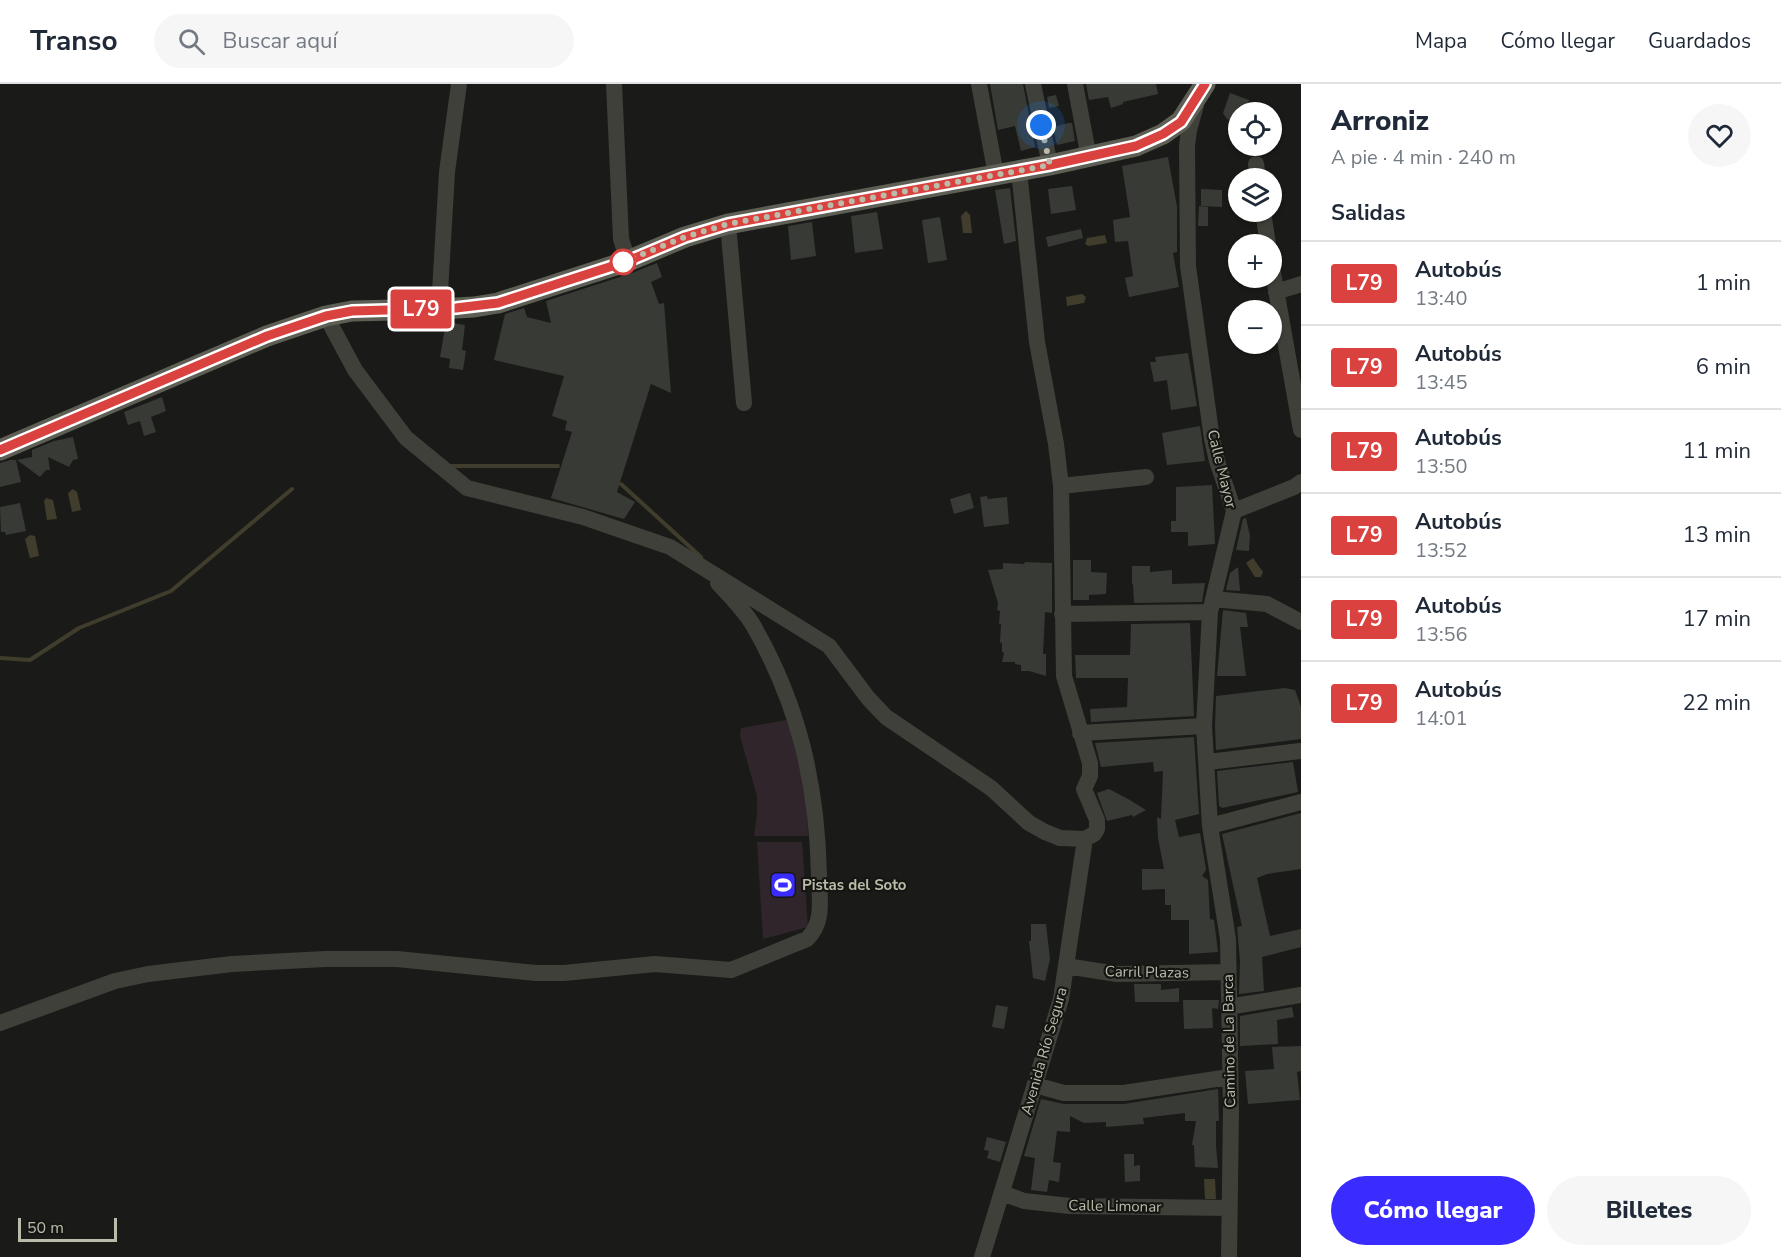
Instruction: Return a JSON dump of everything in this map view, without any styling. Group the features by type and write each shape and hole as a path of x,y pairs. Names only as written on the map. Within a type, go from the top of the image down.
{"main road":[{"path":"0,450 267,336 326,316 364,310 439,309 498,303 628,261 685,237 728,224 1089,158 1148,141 1181,122 1203,87"}],"street":[{"path":"439,309 447,172 459,84"},
{"path":"614,84 621,239 628,261"},
{"path":"979,84 996,176"},
{"path":"1033,84 1050,165"},
{"path":"1075,84 1089,158"},
{"name":"Calle Mayor","path":"1203,87 1191,123 1187,146 1188,276 1212,439 1234,512 1212,606 1204,726 1208,762 1210,826"},
{"path":"1148,141 1168,137 1176,138 1187,146"},
{"name":"Avenida Río Segura","path":"982,1257 1061,999 1085,839 1094,834 1097,829 1097,820 1084,789 1091,770 1064,676 1061,486 1056,444 1037,342 1019,171"},
{"path":"728,224 744,403"},
{"path":"1276,292 1301,284"},
{"path":"1275,288 1301,430"},
{"path":"326,316 355,370 406,438 467,488 582,517 670,547 829,646 868,698 886,717 991,788 1029,823 1060,838 1085,839"},
{"path":"1061,486 1146,477"},
{"path":"1234,512 1301,482"},
{"path":"0,1023 115,981 148,974 222,965 325,959 397,959 536,973 564,973 656,964 731,970 807,939 815,931 820,916 818,830 811,780 798,726 780,679 752,623 708,570"},
{"path":"1062,614 1267,604 1301,622"},
{"path":"1080,733 1204,726"},
{"path":"1208,762 1300,753"},
{"path":"1210,826 1301,802"},
{"name":"Camino de La Barca","path":"1210,826 1228,939 1229,1257"},
{"name":"Carril Plazas","path":"1066,966 1117,974 1228,972"},
{"path":"1228,1007 1301,995"},
{"path":"1035,1085 1064,1093 1124,1092 1230,1077"},
{"name":"Calle Limonar","path":"1002,1193 1024,1201 1070,1206 1230,1208"}],"shaded area":[{"path":"966,211 970,215 972,233 963,233 961,216"},
{"path":"1105,235 1107,243 1088,246 1085,244 1087,238"},
{"path":"1082,294 1086,297 1084,303 1067,306 1066,297"},
{"path":"73,489 77,492 81,510 72,512 68,493"},
{"path":"46,498 53,500 57,519 47,520 44,501"},
{"path":"30,535 35,536 39,556 30,558 25,539"},
{"path":"1253,558 1263,572 1261,577 1255,577 1246,563"},
{"path":"787,720 802,777 808,836 754,836 757,796 740,736 741,728"},
{"name":"Pistas del Soto","path":"757,842 802,842 808,927 763,939"},
{"path":"1204,1179 1215,1179 1216,1199 1205,1199"}],"building":[{"path":"990,84 1023,84 1035,147 1021,151 1015,126 998,130"},
{"path":"1086,84 1156,84 1158,94 1123,102 1111,108 1108,97 1089,100"},
{"path":"1230,93 1249,100 1248,102 1228,102 1228,119 1223,113"},
{"path":"1056,95 1059,106 1049,108 1047,97"},
{"path":"1072,123 1075,141 1057,145 1053,127"},
{"path":"1168,157 1177,207 1177,252 1173,253 1179,287 1129,297 1125,278 1133,276 1128,241 1115,242 1113,220 1130,217 1122,166"},
{"path":"1072,186 1076,210 1051,214 1048,189"},
{"path":"1010,188 1016,241 1004,244 995,190"},
{"path":"1201,189 1222,190 1222,207 1201,206"},
{"path":"1199,206 1208,207 1208,226 1198,226"},
{"path":"877,212 883,249 855,253 851,216"},
{"path":"940,217 947,260 928,263 922,220"},
{"path":"812,222 816,256 791,260 788,226"},
{"path":"1081,229 1083,238 1048,247 1046,237"},
{"path":"657,263 662,277 651,282 659,304 664,303 671,393 651,384 617,492 635,502 624,519 551,498 572,432 565,430 567,421 552,416 564,376 494,360 505,314 524,308 527,317 551,323 546,301"},
{"path":"446,322 465,325 462,350 466,351 463,370 449,368 450,359 440,357"},
{"path":"1188,353 1197,406 1171,410 1167,380 1154,382 1150,362 1156,362 1155,357"},
{"path":"162,397 166,411 151,417 156,432 144,436 140,421 128,425 124,412"},
{"path":"1200,426 1205,461 1167,465 1162,433"},
{"path":"73,437 78,459 73,460 69,467 48,457 50,470 46,470 40,477 17,460 32,457 32,450 54,441"},
{"path":"16,460 21,482 0,487 0,463"},
{"path":"1212,485 1215,544 1188,546 1188,532 1171,532 1171,521 1176,521 1176,487"},
{"path":"970,493 974,508 954,514 950,499"},
{"path":"987,496 988,499 1007,497 1009,524 984,527 980,497"},
{"path":"20,503 26,531 6,535 5,532 1,532 0,507"},
{"path":"1246,518 1250,536 1249,551 1236,550 1243,519"},
{"path":"1073,560 1091,560 1091,572 1107,573 1106,594 1089,595 1089,600 1073,600"},
{"path":"1025,562 1052,563 1052,613 1045,612 1043,654 1046,654 1046,676 1021,671 1021,665 1015,662 1002,662 1004,653 1000,642 1000,611 997,610 998,603 988,570 1003,569 1003,563 1024,564"},
{"path":"1132,566 1150,566 1150,572 1172,570 1172,584 1205,583 1202,602 1134,603"},
{"path":"1238,567 1240,591 1226,590 1230,573"},
{"path":"1223,610 1246,613 1248,627 1240,627 1246,676 1217,676"},
{"path":"1190,623 1194,716 1091,722 1090,709 1127,707 1128,678 1076,678 1075,655 1130,655 1131,624"},
{"path":"1285,688 1295,690 1301,707 1301,739 1216,750 1216,696"},
{"path":"1194,737 1199,814 1175,820 1179,837 1200,833 1206,870 1202,876 1208,880 1210,919 1214,920 1218,952 1189,954 1189,920 1171,920 1171,905 1165,905 1165,889 1142,890 1142,869 1164,869 1158,838 1157,817 1161,819 1163,771 1154,772 1153,762 1101,767 1095,743"},
{"path":"1293,762 1298,792 1222,808 1219,806 1217,771"},
{"path":"1109,789 1146,810 1133,817 1132,815 1107,821 1097,793"},
{"path":"1301,813 1301,869 1267,874 1257,878 1270,936 1301,929 1301,947 1262,957 1264,991 1239,994 1240,961 1237,927 1242,926 1222,834"},
{"path":"1031,924 1046,924 1050,959 1045,981 1033,978 1029,941 1031,941"},
{"path":"1134,984 1161,984 1161,990 1179,988 1179,1002 1135,1002"},
{"path":"1183,1000 1219,1000 1218,1009 1212,1008 1213,1028 1184,1029"},
{"path":"996,1005 1008,1007 1004,1029 992,1027"},
{"path":"1292,1007 1294,1017 1277,1020 1278,1044 1240,1046 1240,1016"},
{"path":"1301,1046 1301,1071 1297,1072 1300,1100 1248,1104 1245,1071 1274,1069 1272,1047"},
{"path":"1218,1089 1219,1121 1216,1121 1216,1146 1218,1168 1195,1167 1194,1145 1192,1145 1196,1121 1185,1121 1185,1113 1143,1118 1144,1124 1106,1127 1106,1122 1084,1123 1070,1116 1070,1132 1057,1131 1053,1162 1061,1163 1059,1182 1049,1180 1047,1192 1031,1190 1035,1158 1024,1156 1041,1099 1064,1104 1124,1104"},
{"path":"987,1137 1006,1142 1000,1162 987,1158 989,1151 984,1150"},
{"path":"1124,1154 1134,1154 1134,1166 1140,1165 1140,1181 1125,1182"}],"waterway":[{"path":"452,466 558,466"},
{"path":"621,484 701,557"},
{"path":"0,658 30,660 79,628 171,591 292,489"}],"bus line":[{"name":"L79","path":"0,450 267,336 340,312 439,309 498,303 628,261 685,237 728,224 996,176 1089,158 1136,146 1163,134 1181,122 1205,84"}],"place":[{"name":"Pistas del Soto","path":"783,885"}],"route":[{"path":"623,262 685,237 728,224 1050,165 1041,125"}]}
